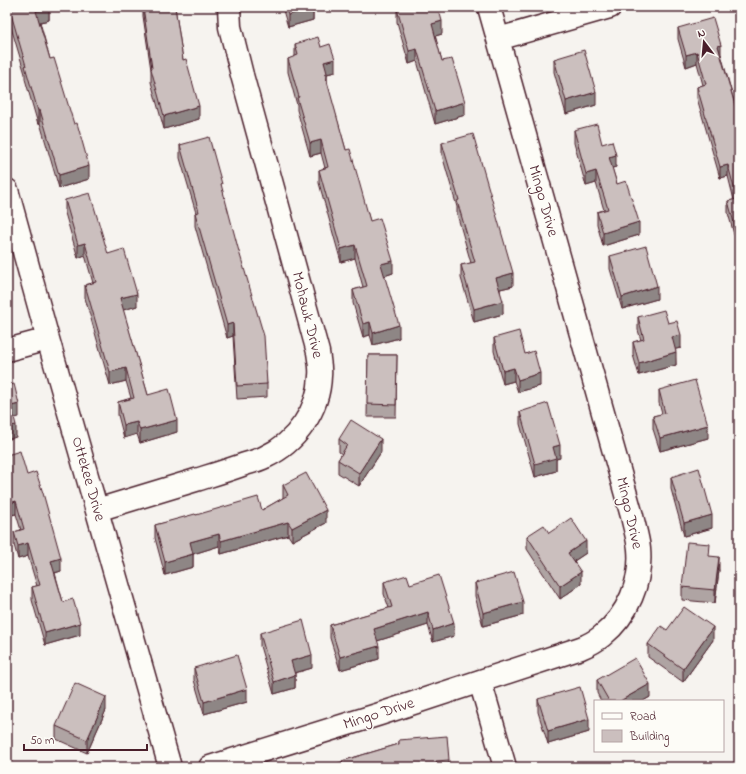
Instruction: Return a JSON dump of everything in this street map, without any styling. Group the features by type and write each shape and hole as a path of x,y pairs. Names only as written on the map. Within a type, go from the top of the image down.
{"street":[{"name":"Mohawk Drive","path":"97,510 265,458 276,452 296,436 310,414 317,396 320,377 318,352 240,68 230,27 229,7"},
{"name":"Mingo Drive","path":"210,767 569,653 602,636 612,627 620,618 632,596 638,573 639,548 632,516 489,7"},
{"path":"498,39 610,7"},
{"name":"Ottekee Drive","path":"7,190 170,767"},
{"path":"7,350 48,339"},
{"path":"480,681 505,767"}],"building":[{"path":"9,7 49,7 36,11 50,59 54,58 74,124 77,123 89,166 59,175 40,110 38,111"},
{"path":"143,7 175,7 183,60 186,59 199,106 164,116 151,69"},
{"path":"285,7 313,7 288,15"},
{"path":"404,7 438,7 442,21 432,24 442,61 452,59 465,102 435,111 417,49 409,51 397,9"},
{"path":"713,18 721,45 718,46 739,119 739,241 728,201 737,199 728,165 720,167 697,87 706,84 697,52 686,55 678,28"},
{"path":"318,37 321,47 330,44 335,59 324,62 327,73 325,74 346,150 350,149 370,221 380,218 393,261 381,264 399,325 373,333 370,322 363,324 353,290 367,286 355,245 341,249 319,170 328,167 321,140 310,143 288,59 298,55 295,44"},
{"path":"584,50 596,92 566,101 554,59"},
{"path":"597,124 602,144 612,141 616,155 609,157 617,184 626,181 639,222 603,233 597,212 608,209 596,171 586,174 574,130"},
{"path":"473,134 513,273 496,278 503,301 474,309 461,265 475,262 442,143"},
{"path":"209,137 238,248 264,336 267,384 237,386 233,323 227,325 195,213 199,212 180,145"},
{"path":"90,193 108,254 124,249 137,294 120,298 148,395 169,389 177,420 140,430 137,422 124,425 118,402 134,398 126,368 110,372 85,285 96,282 85,243 78,245 65,200"},
{"path":"646,246 657,286 622,297 610,256"},
{"path":"664,310 668,323 677,321 681,335 672,337 676,352 639,363 633,342 644,339 638,317"},
{"path":"519,331 525,354 534,351 540,373 518,380 514,368 503,371 494,338"},
{"path":"368,355 397,355 396,405 367,404"},
{"path":"695,380 708,425 660,438 653,416 665,413 659,390"},
{"path":"14,384 19,404 11,406 16,425 7,427 7,386"},
{"path":"548,403 560,445 553,447 556,458 535,464 520,412"},
{"path":"351,420 381,439 359,473 338,460 347,445 339,439"},
{"path":"20,451 27,475 36,472 43,493 61,558 51,561 63,602 73,599 80,623 45,633 32,587 40,585 28,543 18,546 14,532 24,529 16,501 7,504 7,455"},
{"path":"699,468 712,515 684,523 671,477"},
{"path":"306,473 326,510 292,528 288,522 221,541 219,534 190,542 193,554 165,562 155,525 258,497 262,510 288,495 283,485"},
{"path":"571,518 586,541 568,553 581,572 560,586 527,536 544,525 549,533"},
{"path":"687,542 710,544 709,556 719,557 715,590 682,587"},
{"path":"514,572 523,602 483,613 475,583"},
{"path":"407,575 410,584 439,575 454,623 433,630 428,612 374,629 379,646 340,657 330,625 392,607 384,582"},
{"path":"684,607 713,627 683,669 648,644 661,626 667,630"},
{"path":"303,620 312,655 291,661 295,675 274,682 260,633"},
{"path":"237,655 247,689 204,702 194,668"},
{"path":"635,658 650,684 622,700 608,700 597,680"},
{"path":"75,683 106,697 87,740 56,726"},
{"path":"580,687 589,719 548,731 538,699"},
{"path":"447,736 449,760 436,761 437,767 327,767 399,744 399,740"}]}
